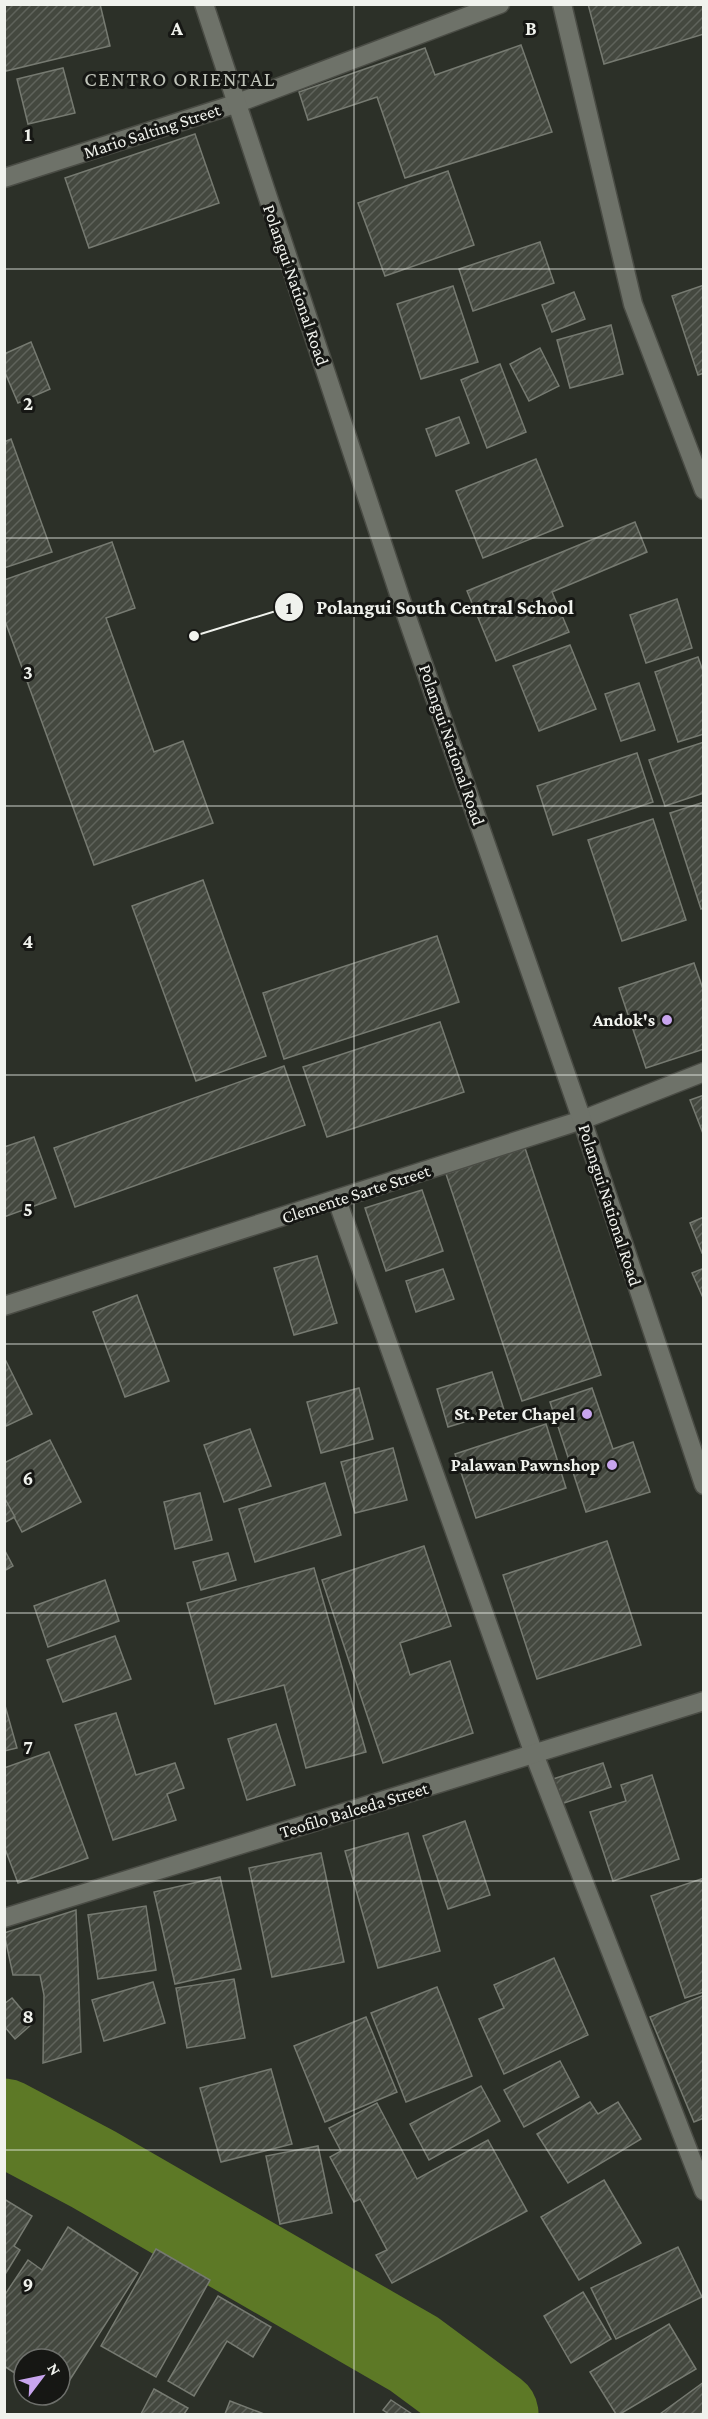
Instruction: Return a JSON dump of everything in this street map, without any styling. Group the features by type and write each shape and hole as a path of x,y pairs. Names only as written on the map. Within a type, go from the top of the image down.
{"street":[{"name":"Polangui National Road","path":"204,4 235,104 403,606 582,1120 704,1485"},
{"name":"Mario Salting Street","path":"4,178 235,104 500,4"},
{"path":"562,4 633,304 704,490"},
{"name":"Clemente Sarte Street","path":"4,1306 582,1120 704,1072"},
{"path":"338,1200 534,1754 704,2191"},
{"name":"Teofilo Balceda Street","path":"4,1918 704,1701"}],"building":[{"path":"4,4 100,4 110,46 6,71"},
{"path":"588,4 704,4 704,34 604,64"},
{"path":"521,45 552,132 405,178 377,97 308,120 299,92 425,48 435,75"},
{"path":"63,68 75,113 28,124 17,79"},
{"path":"195,134 219,203 89,248 65,178"},
{"path":"448,171 474,245 385,276 358,203"},
{"path":"540,242 554,283 473,311 459,269"},
{"path":"704,285 704,373 698,375 672,296"},
{"path":"453,286 478,362 421,379 397,304"},
{"path":"574,292 585,319 552,332 542,305"},
{"path":"611,325 623,374 570,388 557,340"},
{"path":"31,342 50,389 18,403 4,370 4,354"},
{"path":"540,348 559,386 529,401 510,364"},
{"path":"500,364 526,432 487,448 461,380"},
{"path":"459,417 469,443 436,456 426,429"},
{"path":"11,439 52,552 4,568 4,442"},
{"path":"536,459 563,526 483,558 456,491"},
{"path":"635,522 647,552 552,592 569,632 496,661 467,591"},
{"path":"112,542 135,608 106,618 154,752 183,741 213,823 94,865 4,618 4,580"},
{"path":"677,599 692,648 646,663 630,615"},
{"path":"570,645 596,709 539,731 513,666"},
{"path":"698,657 704,674 704,734 678,742 655,672"},
{"path":"639,683 655,730 621,741 605,694"},
{"path":"704,742 704,793 665,806 649,760"},
{"path":"637,753 653,802 553,835 537,786"},
{"path":"704,802 704,908 701,909 670,813"},
{"path":"653,819 686,920 622,941 588,840"},
{"path":"203,880 266,1056 196,1081 132,906"},
{"path":"437,936 459,1002 284,1059 263,993"},
{"name":"Andok's","path":"694,963 704,992 704,1049 646,1068 619,988"},
{"path":"440,1022 464,1092 327,1137 303,1067"},
{"path":"284,1066 305,1125 75,1207 54,1148"},
{"path":"704,1095 704,1136 690,1100"},
{"path":"34,1137 56,1198 4,1217 4,1147"},
{"path":"525,1148 601,1375 522,1401 446,1174"},
{"path":"422,1190 443,1251 386,1271 365,1208"},
{"path":"704,1217 704,1252 702,1253 690,1223"},
{"path":"317,1256 337,1323 294,1335 274,1268"},
{"path":"704,1268 704,1300 692,1273"},
{"path":"443,1269 454,1299 416,1312 406,1281"},
{"path":"137,1295 169,1381 125,1397 93,1312"},
{"path":"4,1357 32,1414 4,1427"},
{"path":"492,1372 504,1410 448,1427 437,1389"},
{"path":"359,1388 373,1439 321,1453 307,1402"},
{"path":"592,1388 613,1449 633,1442 650,1492 586,1512 550,1402"},
{"path":"546,1424 566,1488 476,1518 455,1454"},
{"path":"250,1429 271,1486 224,1502 204,1445"},
{"path":"50,1440 81,1502 22,1532 4,1498 4,1463"},
{"path":"393,1448 407,1500 355,1513 341,1462"},
{"path":"325,1483 341,1535 255,1562 239,1509"},
{"path":"200,1493 212,1540 175,1549 164,1502"},
{"path":"4,1497 15,1517 4,1523"},
{"path":"607,1541 641,1645 537,1679 503,1575"},
{"path":"424,1546 451,1626 400,1643 410,1675 450,1661 473,1733 383,1763 322,1580"},
{"path":"4,1549 13,1566 4,1571"},
{"path":"228,1553 236,1580 201,1590 193,1562"},
{"path":"314,1568 366,1752 306,1768 284,1685 215,1704 187,1603"},
{"path":"105,1580 119,1621 48,1647 34,1606"},
{"path":"115,1636 131,1679 63,1702 47,1660"},
{"path":"4,1702 17,1748 4,1751"},
{"path":"116,1713 136,1775 175,1763 184,1788 167,1794 176,1820 113,1840 75,1725"},
{"path":"276,1724 295,1785 247,1800 228,1739"},
{"path":"49,1752 88,1858 18,1883 4,1846 4,1768"},
{"path":"603,1763 611,1787 561,1804 553,1779"},
{"path":"652,1775 679,1859 613,1881 590,1812 626,1801 621,1785"},
{"path":"465,1821 490,1895 448,1909 423,1836"},
{"path":"408,1833 440,1951 378,1968 345,1851"},
{"path":"321,1853 344,1962 272,1977 249,1868"},
{"path":"220,1877 241,1969 175,1984 154,1892"},
{"path":"704,1878 704,1992 685,1998 651,1896"},
{"path":"146,1906 156,1970 98,1979 88,1915"},
{"path":"76,1910 81,2052 43,2063 44,1995 40,1975 13,1975 4,1933"},
{"path":"554,1958 588,2035 504,2074 479,2019 504,2008 494,1985"},
{"path":"234,1979 245,2038 187,2048 176,1988"},
{"path":"153,1982 165,2023 104,2041 92,2000"},
{"path":"437,1987 472,2076 406,2102 371,2013"},
{"path":"704,1995 704,2118 694,2122 650,2017"},
{"path":"12,1998 33,2023 15,2039 4,2026 4,2004"},
{"path":"366,2017 397,2092 325,2122 294,2046"},
{"path":"560,2061 579,2097 524,2127 504,2090"},
{"path":"271,2069 292,2144 221,2162 200,2088"},
{"path":"481,2086 500,2121 429,2160 410,2124"},
{"path":"590,2102 598,2114 618,2102 641,2139 568,2183 537,2134"},
{"path":"377,2103 417,2179 488,2140 527,2211 392,2283 376,2255 387,2250 360,2199 354,2202 330,2157 341,2151 329,2128"},
{"path":"318,2146 332,2213 280,2224 266,2156"},
{"path":"604,2180 641,2243 579,2280 541,2217"},
{"path":"4,2199 32,2216 14,2246 20,2250 4,2276"},
{"path":"68,2227 138,2273 72,2376 72,2347 12,2347 12,2371 4,2366 4,2296 28,2260 42,2270"},
{"path":"678,2247 702,2297 616,2339 591,2288"},
{"path":"156,2249 210,2280 156,2377 101,2346"},
{"path":"583,2292 611,2339 571,2363 544,2316"},
{"path":"218,2296 271,2327 253,2357 227,2341 194,2396 168,2381"},
{"path":"669,2324 696,2369 620,2414 616,2414 590,2372"},
{"path":"704,2382 704,2414 660,2414"},
{"path":"154,2389 188,2408 184,2414 141,2414"},
{"path":"391,2400 412,2414 389,2414 383,2410"},
{"path":"230,2401 264,2414 225,2414"}],"waterway":[{"path":"4,2122 93,2169 414,2354 495,2414"}],"place":[{"name":"Polangui South Central School","path":"194,636"},
{"name":"Andok's","path":"667,1020"},
{"name":"St. Peter Chapel","path":"587,1414"},
{"name":"Palawan Pawnshop","path":"612,1465"}],"district":[{"name":"CENTRO ORIENTAL","path":"180,79"}]}
